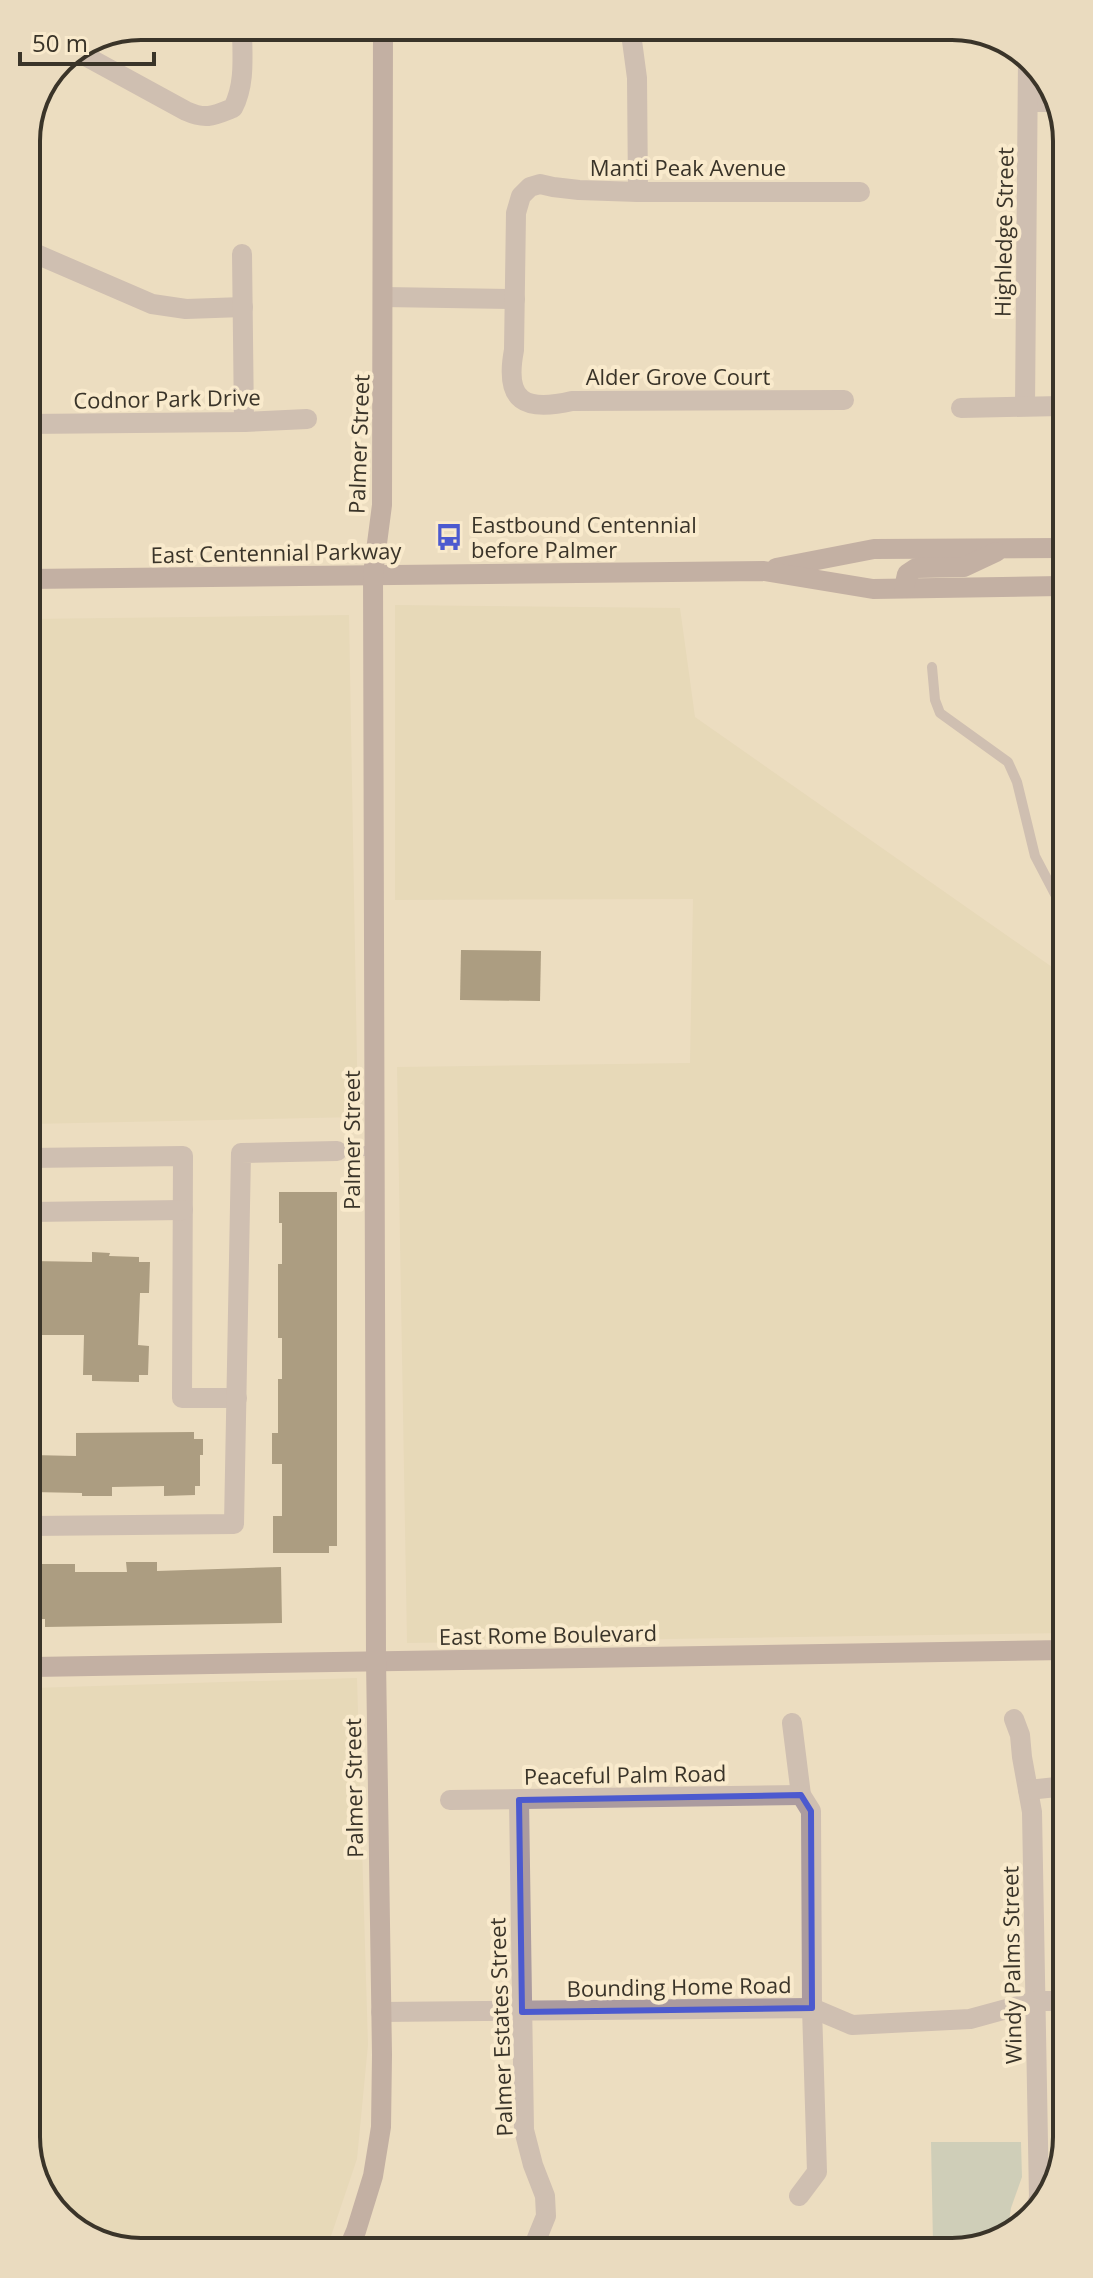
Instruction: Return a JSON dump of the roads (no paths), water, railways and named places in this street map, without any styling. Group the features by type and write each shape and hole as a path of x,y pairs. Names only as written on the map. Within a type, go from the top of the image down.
{"street":[{"path":"87,57 200,117 213,116 233,108 239,96 242,40"},
{"name":"Palmer Street","path":"353,2238 373,2176 381,2127 376,1660 373,574 382,505 383,40"},
{"path":"632,40 637,78 638,192"},
{"name":"Highledge Street","path":"1025,406 1028,76"},
{"path":"1029,102 1044,102"},
{"name":"Manti Peak Avenue","path":"515,299 516,213 521,196 530,187 540,184 579,190 638,192 860,192"},
{"path":"242,254 244,422"},
{"path":"40,256 152,304 186,309 243,307"},
{"path":"384,297 515,299"},
{"name":"Alder Grove Court","path":"515,299 511,369 516,393 535,406 572,401 844,400"},
{"path":"961,408 1053,406"},
{"name":"Codnor Park Drive","path":"40,424 307,419"},
{"path":"904,588 907,574 916,568 964,567 1003,548"},
{"name":"East Centennial Parkway","path":"764,571 874,549 1053,548"},
{"name":"East Centennial Parkway","path":"40,579 764,571 873,589 1053,586"},
{"path":"40,1526 234,1524 241,1153 337,1151"},
{"path":"40,1158 183,1156 182,1398 237,1398"},
{"path":"40,1212 183,1210"},
{"name":"East Rome Boulevard","path":"40,1667 1053,1650"},
{"name":"Windy Palms Street","path":"1014,1719 1020,1735 1032,1812 1041,2186"},
{"path":"792,1723 801,1795 811,1811 817,2172 799,2196"},
{"path":"1028,1790 1053,1787"},
{"name":"Peaceful Palm Road","path":"450,1800 801,1795"},
{"name":"Palmer Estates Street","path":"519,1800 524,2130 545,2196 546,2216 537,2238"},
{"name":"Bounding Home Road","path":"381,2012 812,2008 852,2025 970,2019 1036,2001 1053,2001"}],"lane":[{"path":"932,667 935,700 940,713 1008,762 1017,782 1035,856 1053,890"},
{"path":"337,1151 374,1151"}],"place":[{"name":"Eastbound Centennial before Palmer","path":"449,537"}]}
